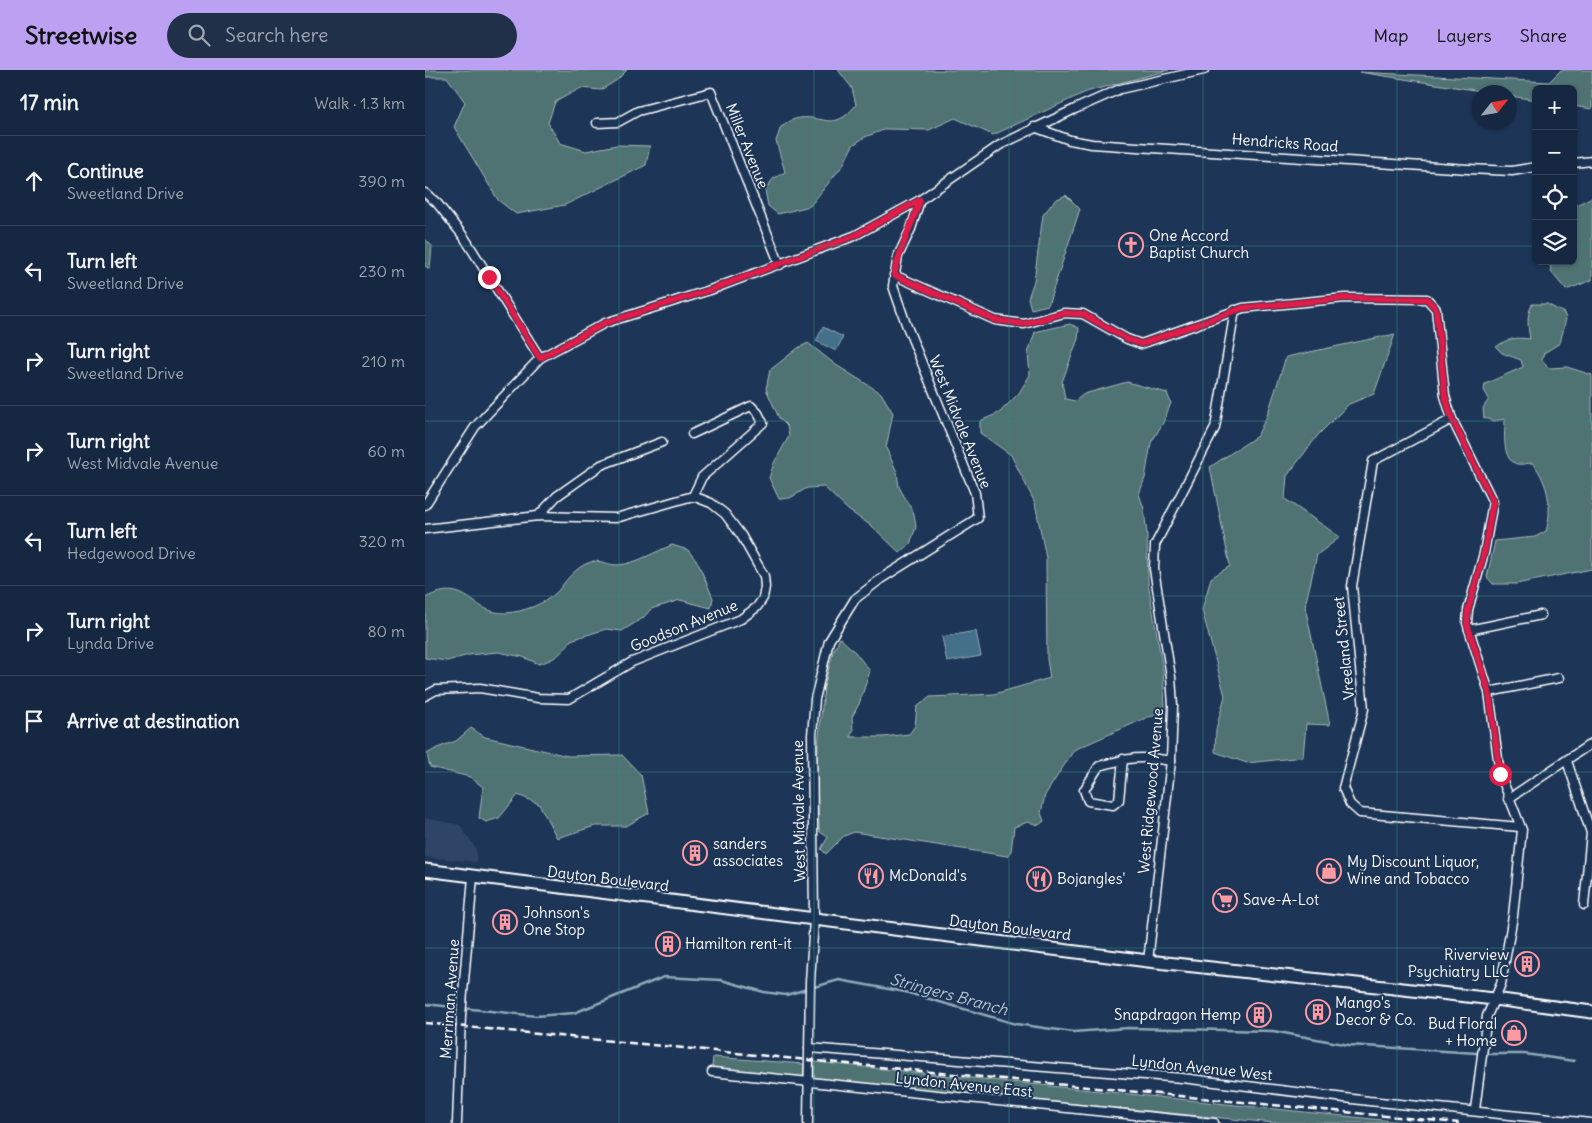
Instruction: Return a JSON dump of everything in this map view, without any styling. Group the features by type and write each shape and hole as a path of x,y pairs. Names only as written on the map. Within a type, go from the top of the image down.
{"main road":[{"name":"Dayton Boulevard","path":"425,870 1148,961 1494,999 1592,1012"}],"street":[{"path":"425,505 475,427 540,358 605,323 710,290 854,236 920,200 1000,145 1034,127 1120,89 1204,70"},
{"name":"Miller Avenue","path":"597,123 618,122 638,111 711,92 780,265"},
{"name":"Hendricks Road","path":"1034,127 1071,140 1092,144 1468,169 1512,170 1532,168"},
{"path":"1577,163 1592,161"},
{"path":"425,193 437,202 459,231 540,358"},
{"name":"West Midvale Avenue","path":"815,919 812,735 815,699 829,641 855,600 882,578 978,518 975,492 906,324 893,286 898,256 911,229 920,200"},
{"path":"894,275 995,320 1024,324 1063,313 1083,314 1127,339 1141,344 1235,310 1345,298 1427,299 1436,309 1445,396 1452,419 1493,502 1484,553 1468,610 1467,624 1489,692 1500,774 1520,827 1514,911 1501,984 1487,1016 1475,1110"},
{"name":"West Ridgewood Avenue","path":"1148,961 1171,761 1173,706 1171,677 1154,569 1155,545 1215,428 1235,310"},
{"path":"425,529 538,516 616,518 693,496 702,478 763,423 758,413 751,406 692,434"},
{"name":"Vreeland Street","path":"1452,419 1373,461 1352,586 1365,708 1343,788 1350,804 1360,813 1520,827"},
{"path":"538,516 557,496 601,465 662,442"},
{"name":"Goodson Avenue","path":"425,696 436,690 480,688 538,698 569,699 632,662 706,635 750,613 763,598 764,576 741,535 725,514 711,503 693,496"},
{"path":"1469,630 1541,615"},
{"path":"1489,692 1559,678"},
{"path":"1508,799 1592,743"},
{"path":"1123,759 1119,800 1113,805 1088,800 1085,790 1099,766 1123,759 1146,756 1171,761"},
{"path":"1567,761 1591,833 1584,905"},
{"name":"Merriman Avenue","path":"457,1123 461,1016 473,877"},
{"path":"807,1123 810,982 815,919"},
{"name":"Lyndon Avenue West","path":"809,1048 1182,1078 1369,1101 1591,1123"},
{"name":"Lyndon Avenue East","path":"712,1072 809,1084 983,1099 1214,1123"},
{"path":"1116,1123 1117,1114"}],"shaded area":[{"path":"823,327 843,337 836,351 816,341"},
{"path":"976,631 981,656 947,662 942,637"},
{"path":"425,818 460,825 476,849 477,862 425,857"}],"green space":[{"path":"425,70 627,70 617,80 601,90 581,88 555,102 548,123 560,143 586,151 617,145 650,146 646,165 565,205 516,214 498,200 454,127 465,102 447,77 425,77"},
{"path":"838,70 1169,70 1086,92 993,135 955,118 929,130 886,129 865,137 853,145 843,165 810,206 778,214 768,206 765,190 773,179 785,172 776,141 781,127 795,119 813,118 833,121 848,114 856,105 852,88"},
{"path":"1561,70 1592,70 1592,109 1577,107 1577,85 1532,85 1532,99 1517,97 1517,85 1472,85 1472,90 1359,72 1549,82"},
{"path":"1066,195 1080,209 1048,305 1031,309 1028,298 1034,281 1043,215 1055,200"},
{"path":"1592,197 1592,280 1566,290 1551,272 1550,265 1577,265 1577,205"},
{"path":"425,239 432,246 430,269 425,266"},
{"path":"1532,304 1547,304 1564,313 1566,319 1560,343 1544,353 1542,359 1548,368 1567,367 1592,375 1592,569 1516,584 1493,584 1487,577 1495,541 1535,537 1546,531 1548,522 1548,496 1538,471 1533,463 1517,464 1508,457 1505,444 1505,419 1494,421 1484,418 1483,408 1489,399 1484,390 1485,384 1523,367 1521,360 1502,353 1496,347 1512,339 1530,339 1528,317"},
{"path":"1070,324 1079,328 1078,339 1062,382 1065,399 1075,401 1084,394 1127,382 1167,393 1171,403 1163,423 1151,443 1145,478 1139,494 1144,509 1147,535 1148,582 1163,671 1165,707 1158,715 1148,717 1074,750 1045,795 1041,813 1044,821 1039,825 1028,822 1014,827 1011,851 1007,856 854,832 844,836 826,854 821,849 828,837 820,832 819,827 816,766 824,687 833,652 840,638 855,652 870,671 859,704 852,717 853,731 850,737 883,737 909,734 915,726 917,707 930,697 994,694 1050,678 1047,659 1046,558 1035,503 1011,455 980,433 980,421 999,413 1019,393 1030,375 1028,353 1035,332"},
{"path":"1395,334 1374,394 1349,404 1318,435 1287,476 1285,499 1340,537 1317,555 1305,606 1330,725 1306,724 1303,757 1247,763 1215,752 1216,729 1225,696 1202,610 1211,578 1230,566 1210,467 1257,436 1267,416 1286,357"},
{"path":"808,343 836,365 881,393 893,413 886,448 897,472 899,487 914,514 916,527 910,544 900,553 873,527 848,510 824,487 807,488 790,498 779,499 769,478 774,463 789,436 787,426 779,418 766,389 770,370 798,348"},
{"path":"672,545 688,550 698,563 713,598 711,608 680,600 651,609 643,618 622,631 606,629 571,640 558,655 539,664 523,657 498,652 469,655 447,661 425,658 425,598 439,592 451,591 460,593 494,612 519,611 553,596 575,572 588,563 597,561 613,565 625,564 639,560"},
{"path":"471,728 485,737 568,756 622,755 641,775 649,813 626,826 595,826 557,838 539,804 518,795 499,818 486,822 479,818 483,787 470,777 430,767 427,754 456,741"},
{"path":"713,1057 804,1064 803,1078 712,1067"},
{"path":"815,1062 1412,1123 1274,1123 814,1079"}],"waterway":[{"name":"Stringers Branch","path":"425,1004 536,1016 574,1013 664,977 721,980 764,992 786,995 839,980 905,992 1016,1024 1073,1032 1128,1028 1273,1031 1349,1045 1476,1053"},
{"name":"Stringers Branch","path":"1487,1054 1525,1054 1574,1061"}],"railway":[{"path":"425,1023 1459,1123"}],"place":[{"name":"One Accord Baptist Church","path":"1131,245"},
{"name":"sanders associates","path":"695,853"},
{"name":"My Discount Liquor, Wine and Tobacco","path":"1329,871"},
{"name":"McDonald's","path":"871,876"},
{"name":"Bojangles'","path":"1039,879"},
{"name":"Save-A-Lot","path":"1225,900"},
{"name":"Johnson's One Stop","path":"505,922"},
{"name":"Hamilton rent-it","path":"668,944"},
{"name":"Riverview Psychiatry LLC","path":"1527,964"},
{"name":"Mango's Decor & Co.","path":"1318,1012"},
{"name":"Snapdragon Hemp","path":"1259,1015"},
{"name":"Bud Floral + Home","path":"1514,1033"}],"route":[{"path":"489,277 540,358 605,323 710,290 854,236 920,200 911,229 898,256 894,275 995,320 1024,324 1045,320 1063,313 1083,314 1127,339 1141,344 1243,308 1345,298 1427,299 1436,309 1443,358 1445,396 1452,419 1493,502 1484,553 1472,589 1467,624 1489,692 1500,774"}]}
